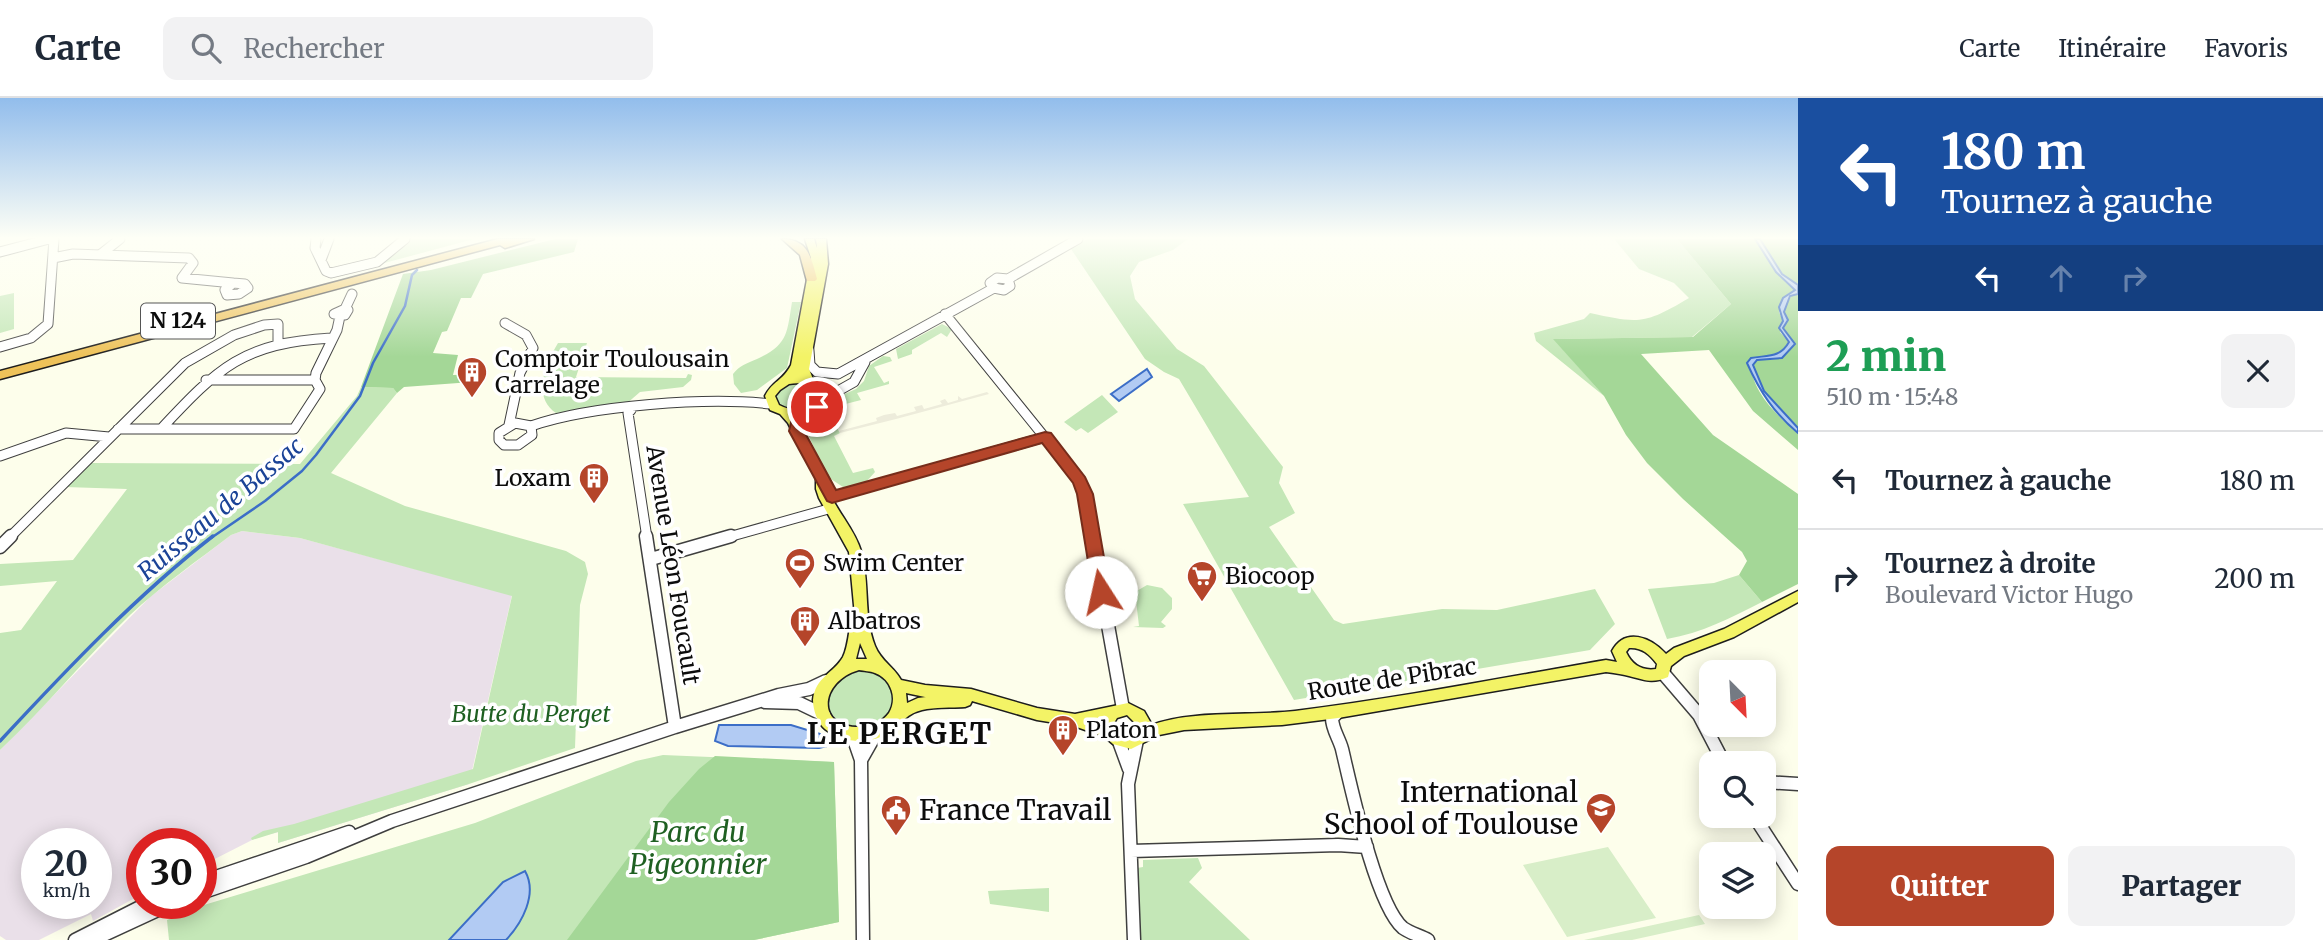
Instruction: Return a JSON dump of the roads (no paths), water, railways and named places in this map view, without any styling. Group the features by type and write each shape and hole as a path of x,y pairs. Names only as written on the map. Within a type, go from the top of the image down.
{"highway":[{"name":"N 124","path":"0,369 344,278"},
{"name":"N 124","path":"0,375 365,278"}],"main road":[{"path":"785,413 802,414 813,410 821,394 808,381 804,369 821,278"},
{"path":"811,279 796,365 788,381 772,391 772,404 785,413 797,431 821,480 820,484 845,527 854,549 866,645 873,658 898,685 901,703 895,716"},
{"path":"788,381 808,381"},
{"path":"797,431 797,422 802,414"},
{"path":"860,589 855,639 850,658 826,681 820,696 824,715 837,728 852,734 878,730 895,716 918,704 978,698"},
{"path":"1679,652 1653,649 1660,671 1679,652 1729,633 1798,596"},
{"name":"Route de Pibrac","path":"1606,666 1620,656 1621,647 1628,642 1640,643 1653,649"},
{"path":"1620,656 1635,671"},
{"path":"842,668 859,664 883,669"},
{"name":"Route de Pibrac","path":"1142,718 1184,724 1282,719 1338,712 1606,666 1635,671 1660,671"},
{"path":"898,685 978,698 1037,714 1074,720 1128,742 1140,737 1145,724 1135,712 1117,711 1074,720"},
{"path":"1114,735 1107,723 1117,711"},
{"name":"Route de Pibrac","path":"1140,737 1184,724"}],"street":[{"path":"0,347 31,338 48,324 51,278"},
{"path":"183,278 233,283"},
{"path":"809,347 810,365 817,372 838,374 994,288 990,285 992,280 1009,278"},
{"path":"200,291 206,281"},
{"path":"118,429 293,430 320,389 315,380 352,294"},
{"path":"945,314 1080,481 1085,494 1117,711"},
{"path":"0,547 109,437 196,355 242,332 276,323 279,326 278,341"},
{"path":"505,323 526,335 533,348 520,373 509,425"},
{"path":"161,429 206,380 250,350 278,341 331,338"},
{"path":"821,394 842,390 854,382 862,365 869,358"},
{"path":"206,380 315,380"},
{"path":"531,426 533,433 527,441 508,446 500,442 498,436 509,425 520,422 531,426 546,419 757,396 772,391"},
{"path":"673,405 749,401 772,404"},
{"name":"Avenue Léon Foucault","path":"631,410 628,413 675,727"},
{"path":"0,456 66,433 109,437"},
{"path":"650,559 1045,437"},
{"path":"1660,671 1699,715 1718,751"},
{"path":"217,888 306,857 392,821 675,727 810,689 826,681"},
{"path":"759,702 799,703 824,715"},
{"path":"1338,712 1332,718 1332,725 1340,743 1367,847 1387,905 1408,936 1428,940"},
{"path":"861,760 878,730"},
{"path":"852,734 861,760 863,940"},
{"path":"1114,735 1129,769"},
{"path":"1134,940 1129,769 1140,737"},
{"path":"1776,783 1798,784"},
{"path":"217,877 369,825 392,821"},
{"path":"1762,828 1798,884"},
{"path":"1130,851 1338,845 1367,847"},
{"path":"75,940 126,914"},
{"path":"93,940 138,919"}],"water":[{"path":"1783,278 1788,278 1798,285 1798,294 1790,296 1784,312 1788,320 1783,328 1795,344 1782,358 1757,360 1753,365 1764,391 1798,428 1798,433 1768,401 1747,363 1751,358 1782,351 1789,342 1779,328 1783,321 1779,307 1783,298 1795,290"},
{"path":"1147,369 1152,377 1119,401 1111,394"},
{"path":"719,725 791,725 827,736 831,745 819,748 728,746 715,741"},
{"path":"525,871 529,880 529,898 518,925 506,940 449,940 503,882"}],"waterway":[{"name":"Ruisseau de Bassac","path":"211,538 265,501 302,471 316,455 360,396 373,363 405,306 411,278"},
{"name":"Ruisseau de Bassac","path":"0,741 129,609 213,536"}],"place":[{"name":"Comptoir Toulousain Carrelage","path":"472,399"},
{"name":"Loxam","path":"594,505"},
{"name":"Swim Center","path":"800,590"},
{"name":"Biocoop","path":"1202,603"},
{"name":"Albatros","path":"805,648"},
{"name":"Platon","path":"1063,757"},
{"name":"International School of Toulouse","path":"1601,835"},
{"name":"France Travail","path":"896,837"}],"district":[{"name":"LE PERGET","path":"900,734"}],"park label":[{"name":"Butte du Perget","path":"531,714"},
{"name":"Parc du Pigeonnier","path":"698,848"}]}
